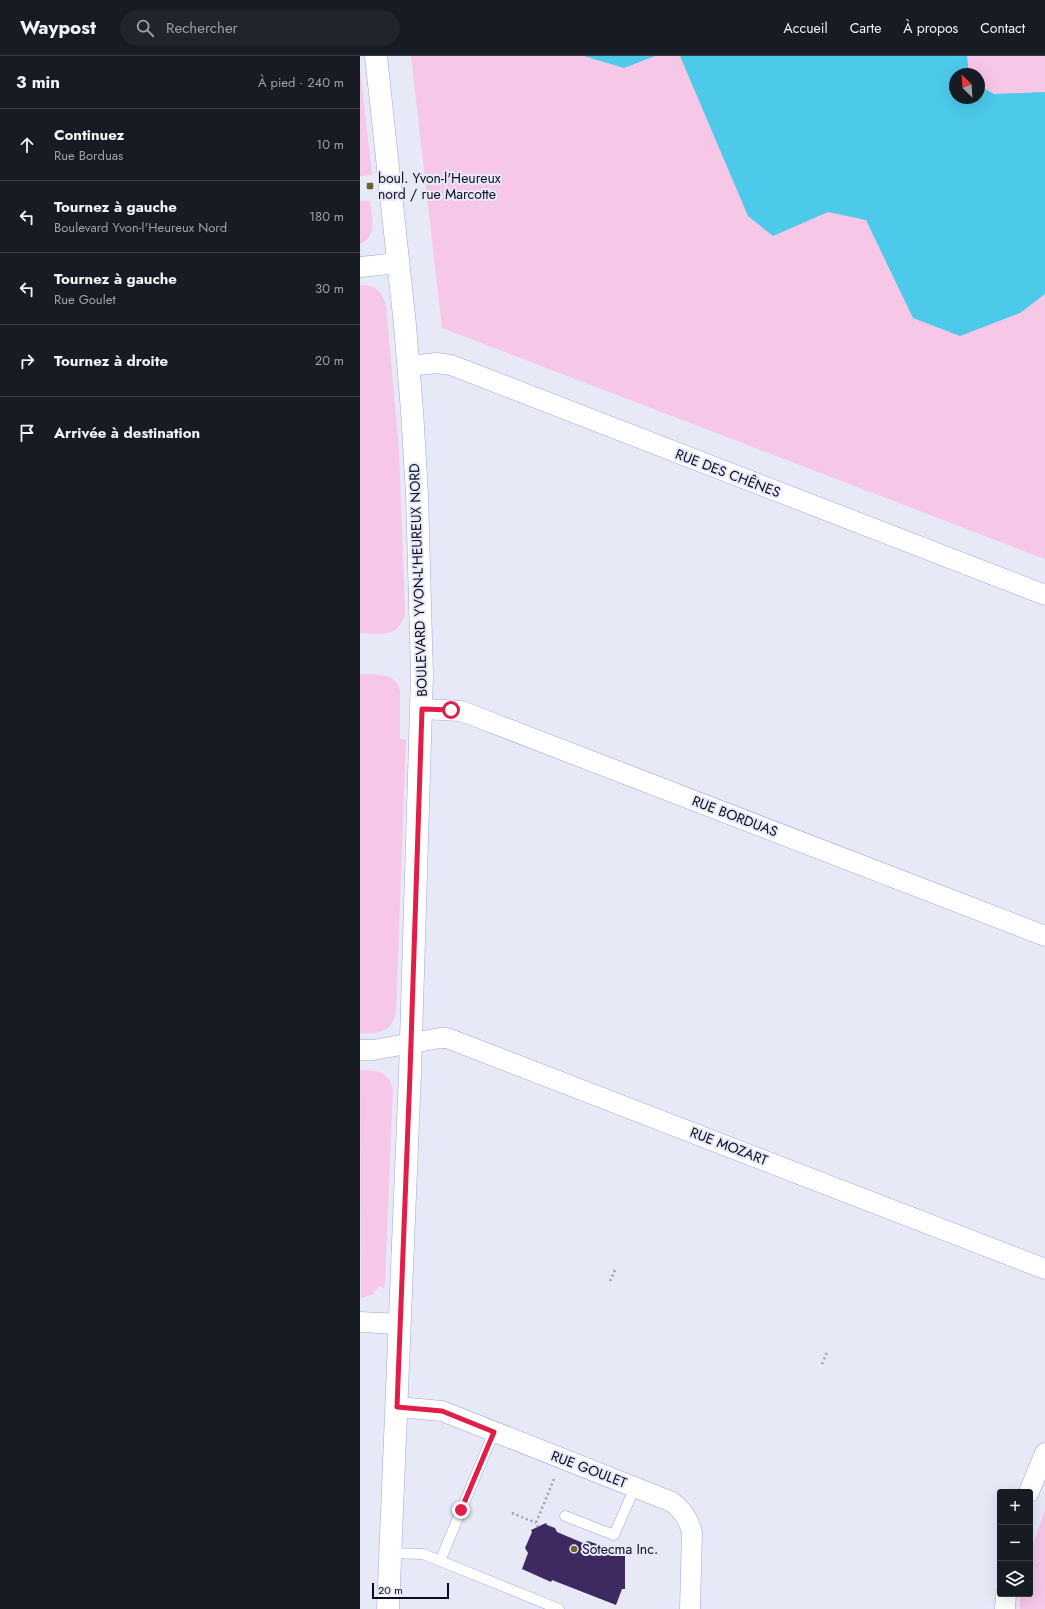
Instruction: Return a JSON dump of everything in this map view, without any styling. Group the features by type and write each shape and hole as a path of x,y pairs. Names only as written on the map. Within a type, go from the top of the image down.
{"street":[{"name":"BOULEVARD YVON-L'HEUREUX NORD","path":"376,56 409,366 419,541 422,709 397,1407 388,1609"},
{"path":"360,267 398,263"},
{"name":"RUE DES CHÊNES","path":"409,366 437,364 451,365 1045,595"},
{"name":"RUE BORDUAS","path":"422,709 461,711 472,715 1045,936"},
{"name":"RUE MOZART","path":"360,1050 373,1050 447,1038 1045,1269"},
{"path":"360,1322 399,1324"},
{"name":"RUE GOULET","path":"397,1407 442,1411 672,1502 687,1518 692,1533 690,1609"},
{"path":"1030,1489 1045,1453"},
{"path":"1004,1609 1006,1597"}],"lane":[{"path":"440,1561 494,1432"},
{"path":"565,1516 614,1535 635,1487"},
{"path":"391,1553 423,1554 559,1609"}],"path":[{"path":"610,1282 616,1268"},
{"path":"822,1364 827,1352"},
{"path":"536,1523 555,1477"},
{"path":"512,1513 536,1523 538,1527"}],"shaded area":[{"path":"411,56 1045,56 1045,559 442,328"},
{"path":"360,68 372,175 360,176"},
{"path":"360,201 370,201 372,231 366,241 360,244"},
{"path":"360,285 374,287 385,300 399,450 405,614 398,627 393,631 381,634 360,633"},
{"path":"360,674 384,676 395,680 400,691 400,739 406,740 396,1013 391,1025 382,1031 372,1033 360,1033"},
{"path":"360,1070 377,1071 385,1075 389,1079 393,1090 384,1288 379,1286 372,1295 361,1298"},
{"path":"1045,1510 1045,1609 1020,1609 1020,1597 1033,1597 1033,1544"}],"water":[{"path":"584,56 655,56 624,68"},
{"path":"680,56 967,56 968,68 949,68 949,104 985,104 985,89 994,94 1045,92 1045,294 1020,313 960,336 913,318 866,220 828,212 773,236 748,216"}],"building":[{"path":"546,1523 547,1525 555,1528 557,1532 583,1543 588,1541 625,1554 625,1589 622,1589 616,1605 552,1580 551,1582 522,1569 528,1553 525,1548 532,1532 531,1530"}],"place":[{"name":"boul. Yvon-l'Heureux nord / rue Marcotte","path":"370,186"},
{"name":"Sotecma Inc.","path":"574,1549"}],"route":[{"path":"451,710 422,709 397,1407 442,1411 494,1432 461,1510"}]}
